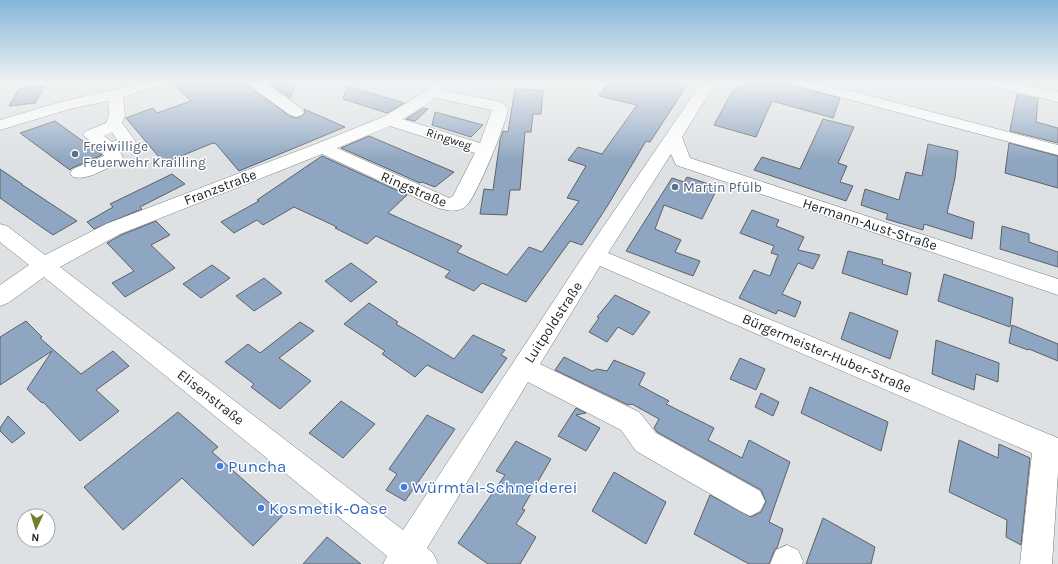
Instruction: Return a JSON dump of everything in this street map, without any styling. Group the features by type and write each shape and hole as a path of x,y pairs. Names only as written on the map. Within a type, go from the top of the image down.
{"street":[{"path":"0,125 55,108"},
{"path":"110,149 127,142 114,123 117,115 116,108"},
{"path":"291,108 296,112"},
{"name":"Franzstraße","path":"0,297 45,265 113,229 322,148 389,120 406,108"},
{"name":"Ringstraße","path":"322,148 444,204 454,205 461,200 485,150 500,112 500,108"},
{"name":"Luitpoldstraße","path":"409,560 524,368 692,108"},
{"path":"900,108 1058,150"},
{"name":"Ringweg","path":"389,120 485,150"},
{"path":"79,173 114,158 110,149 92,135 115,125"},
{"path":"674,136 682,161"},
{"name":"Hermann-Aust-Straße","path":"654,166 682,161 1058,287"},
{"name":"Elisenstraße","path":"0,231 45,265 409,560"},
{"name":"Bürgermeister-Huber-Straße","path":"596,256 1052,448"},
{"path":"524,368 630,421 646,442 750,501"},
{"path":"1036,564 1052,448"}],"building":[{"path":"152,108 157,113 170,108 279,108 290,116 296,118 305,113 304,109 345,127 239,171 216,144 213,143 164,163 126,118"},
{"path":"372,108 395,108 387,113"},
{"path":"423,108 428,109 415,121 406,119"},
{"path":"512,108 541,108 541,114 533,114 531,132 525,132 520,190 510,190 507,215 480,214 484,189 493,190 500,140 503,131 508,132"},
{"path":"635,108 672,108 650,142 646,141 582,245 570,241 526,302 482,283 474,291 445,277 450,271 376,236 367,244 335,228 337,227 294,207 263,225 257,220 234,233 221,222 259,201 257,200 322,156 407,195 388,213 462,246 457,252 507,275 529,247 542,252 579,201 567,198 586,166 568,160 578,147 602,154"},
{"path":"723,108 769,108 756,137 714,125"},
{"path":"798,108 836,108 833,118"},
{"path":"1014,108 1037,108 1036,122 1058,128 1058,143 1010,131"},
{"path":"435,112 483,125 471,137 432,125"},
{"path":"823,119 854,127 838,163 847,166 840,182 853,186 846,201 754,170 762,157 800,169"},
{"path":"55,121 102,155 70,170 20,133"},
{"path":"369,136 454,172 435,187 422,182 420,183 341,148"},
{"path":"1009,143 1058,156 1058,188 1005,173"},
{"path":"928,144 958,151 955,178 947,213 974,222 972,239 924,224 923,230 886,219 888,214 861,205 865,189 899,200 906,172 922,176"},
{"path":"0,169 77,221 53,235 0,198"},
{"path":"172,174 185,184 140,207 142,209 94,229 87,222 113,207 110,204"},
{"path":"687,177 718,187 702,219 664,205 655,229 681,240 675,252 700,261 693,276 626,251 672,178 684,182"},
{"path":"752,210 779,220 776,226 804,237 798,250 820,255 813,269 798,263 782,294 801,302 795,317 778,310 776,314 739,298 754,270 770,276 778,255 771,253 774,246 740,233"},
{"path":"156,221 170,235 151,245 175,268 125,297 112,283 134,271 107,243 121,235"},
{"path":"1002,226 1029,234 1029,242 1058,252 1058,267 1000,249"},
{"path":"848,251 883,260 882,264 911,273 907,295 842,273"},
{"path":"351,263 377,282 351,302 325,281"},
{"path":"212,265 230,278 201,298 183,284"},
{"path":"944,274 1013,298 1010,327 938,301"},
{"path":"264,278 282,293 254,311 236,296"},
{"path":"615,295 650,312 633,335 618,327 607,342 589,332 599,318 597,317"},
{"path":"369,303 398,322 396,324 454,359 473,335 505,350 501,355 507,358 482,393 427,365 415,377 382,354 385,351 344,324"},
{"path":"850,312 898,331 890,359 841,339"},
{"path":"26,321 42,337 40,338 81,374 113,351 129,366 96,390 119,411 80,441 43,402 42,403 27,389 52,351 0,385 0,337"},
{"path":"300,322 314,331 279,358 311,381 280,409 251,387 254,384 225,362 248,344 260,353"},
{"path":"1012,325 1058,344 1058,361 1029,349 1028,350 1009,343"},
{"path":"936,340 999,363 998,382 976,374 974,390 932,374"},
{"path":"564,357 592,371 597,369 607,371 614,360 645,373 639,385 669,401 666,404 714,428 708,440 742,458 749,440 790,462 769,522 783,529 777,548 775,549 769,564 749,564 694,534 710,495 751,517 761,512 766,502 761,490 657,432 654,428 659,419 632,404 628,405 555,370"},
{"path":"740,358 765,369 756,390 730,379"},
{"path":"810,387 888,422 881,451 801,413"},
{"path":"761,393 779,402 773,416 755,407"},
{"path":"341,401 375,424 343,458 309,433"},
{"path":"576,408 586,413 576,415 600,428 586,451 558,436"},
{"path":"178,412 218,447 212,452 283,515 253,546 182,478 123,530 84,487"},
{"path":"427,415 455,429 405,501 386,490 397,474 389,469"},
{"path":"8,416 25,433 12,443 0,431 0,428"},
{"path":"959,440 998,458 999,444 1030,458 1021,545 1006,537 1007,520 949,492"},
{"path":"516,441 551,459 522,509 525,510 516,524 536,537 520,564 488,564 458,543 505,475 496,471"},
{"path":"614,472 666,502 646,544 592,511"},
{"path":"823,518 875,547 871,564 806,564"},
{"path":"327,537 361,564 303,564"}],"place":[{"name":"Freiwillige Feuerwehr Krailling","path":"75,154"},
{"name":"Martin Pfülb","path":"675,187"},
{"name":"Puncha","path":"220,466"},
{"name":"Würmtal-Schneiderei","path":"404,487"},
{"name":"Kosmetik-Oase","path":"261,508"}]}
